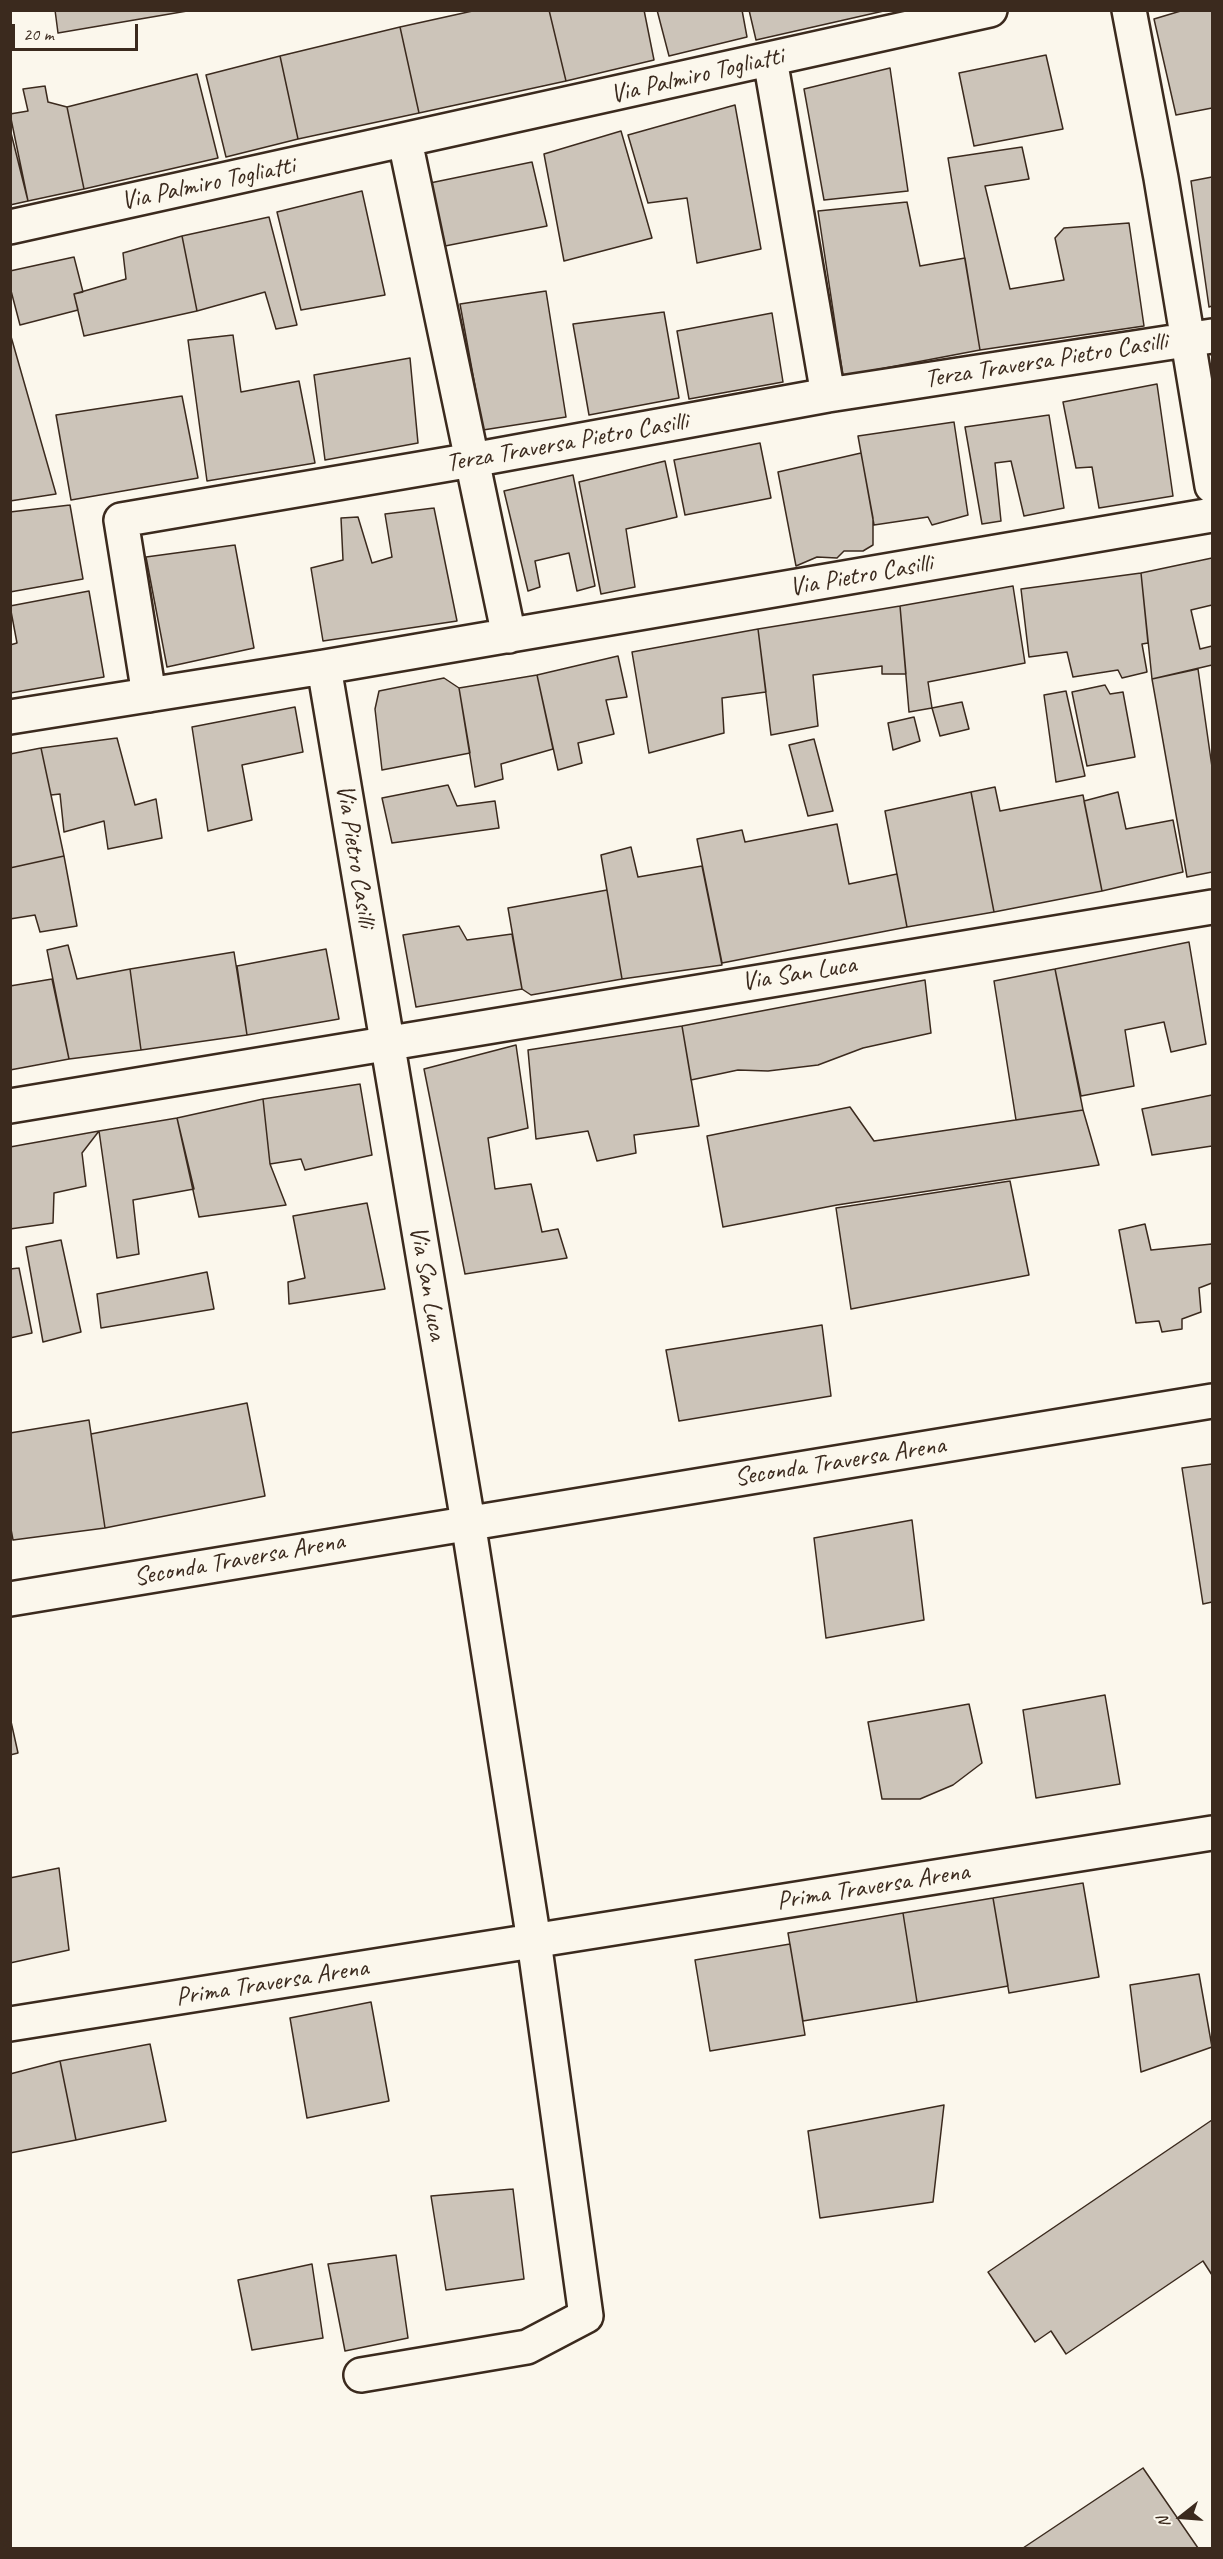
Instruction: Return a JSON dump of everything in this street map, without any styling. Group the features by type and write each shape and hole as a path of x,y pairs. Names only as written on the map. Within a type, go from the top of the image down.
{"street":[{"name":"Via Palmiro Togliatti","path":"10,227 990,10"},
{"name":"Terza Traversa Pietro Casilli","path":"149,695 121,520 472,460 828,395 1200,338 1129,10"},
{"path":"770,59 828,395"},
{"path":"405,141 508,636"},
{"path":"1200,338 1212,486"},
{"name":"Via Pietro Casilli","path":"10,717 324,667 1212,515"},
{"name":"Via Pietro Casilli","path":"324,667 386,1045"},
{"name":"Via San Luca","path":"10,1106 1212,907"},
{"name":"Via San Luca","path":"386,1045 468,1522"},
{"name":"Seconda Traversa Arena","path":"10,1599 1212,1401"},
{"path":"361,2375 527,2347 586,2316 534,1941 468,1522"},
{"name":"Prima Traversa Arena","path":"10,2024 1212,1833"}],"building":[{"path":"55,10 193,10 58,33"},
{"path":"477,10 549,10 566,81 419,113 400,27"},
{"path":"549,10 644,10 654,60 566,81"},
{"path":"657,10 742,10 747,37 669,56"},
{"path":"749,10 888,10 756,40"},
{"path":"1184,10 1212,10 1212,108 1176,115 1154,19"},
{"path":"400,27 419,113 298,139 280,56"},
{"path":"1046,55 1063,129 974,146 959,73"},
{"path":"280,56 298,139 226,157 206,75"},
{"path":"890,68 908,191 824,200 804,89"},
{"path":"197,74 218,158 84,189 67,107"},
{"path":"45,86 48,102 67,107 84,189 28,201 10,114 28,111 23,89"},
{"path":"735,105 761,249 697,263 687,198 648,203 628,135"},
{"path":"10,129 28,201 10,205"},
{"path":"621,131 652,238 564,261 544,154"},
{"path":"1022,147 1029,179 985,186 1010,289 1064,280 1055,238 1064,228 1129,223 1144,326 980,350 948,158"},
{"path":"532,162 547,226 445,246 430,183"},
{"path":"1212,177 1212,306 1209,307 1191,181"},
{"path":"362,191 385,295 301,310 277,212"},
{"path":"907,202 920,266 965,258 980,350 843,376 818,211"},
{"path":"269,217 297,325 276,329 265,292 197,311 182,236"},
{"path":"182,236 197,311 84,336 74,294 126,279 123,253"},
{"path":"74,257 83,292 74,294 78,310 20,325 10,287 10,271"},
{"path":"546,291 566,417 483,430 460,304"},
{"path":"664,312 679,398 589,415 573,324"},
{"path":"772,313 783,382 689,399 677,331"},
{"path":"10,333 56,494 10,501"},
{"path":"233,335 241,392 299,381 315,463 207,481 188,340"},
{"path":"410,358 418,443 325,460 314,375"},
{"path":"1157,384 1173,496 1099,508 1092,467 1076,468 1063,402"},
{"path":"182,396 198,478 71,500 56,415"},
{"path":"1049,415 1064,508 1024,516 1011,461 995,463 1001,521 982,524 965,427"},
{"path":"954,422 968,515 932,525 928,517 874,525 858,436"},
{"path":"760,443 771,498 685,515 674,460"},
{"path":"861,453 873,518 873,545 863,551 844,551 837,558 817,557 796,566 778,472"},
{"path":"665,461 677,517 626,529 635,587 601,594 579,482"},
{"path":"573,475 595,586 577,591 569,553 535,561 540,587 528,591 504,491"},
{"path":"70,505 83,579 10,592 10,512"},
{"path":"434,508 457,621 323,641 311,568 343,560 341,518 358,517 372,563 392,557 385,514"},
{"path":"235,545 254,648 167,667 146,557"},
{"path":"1212,558 1212,605 1191,610 1200,649 1212,646 1212,665 1152,679 1141,573"},
{"path":"1141,573 1148,643 1142,644 1147,672 1122,678 1118,670 1073,677 1067,652 1029,657 1021,589"},
{"path":"1013,586 1025,663 928,682 932,708 909,712 900,606"},
{"path":"89,591 104,677 10,693 10,645 17,643 10,606"},
{"path":"900,606 906,674 882,674 882,666 813,675 818,726 771,735 758,629"},
{"path":"758,629 766,692 722,698 724,733 649,753 632,652"},
{"path":"618,656 627,697 606,700 614,734 578,743 582,763 558,770 537,675"},
{"path":"1198,669 1212,767 1212,872 1187,877 1152,679"},
{"path":"537,675 553,749 501,764 503,779 475,787 459,688"},
{"path":"444,678 459,688 470,753 382,770 375,709 379,691"},
{"path":"1105,685 1110,694 1123,692 1135,757 1087,766 1072,692"},
{"path":"1066,691 1085,776 1056,782 1044,695"},
{"path":"962,702 969,729 940,736 932,708"},
{"path":"295,707 303,752 242,765 252,820 208,831 192,727"},
{"path":"914,717 920,741 893,750 888,723"},
{"path":"117,738 135,805 156,799 162,838 108,849 104,821 64,832 60,794 51,795 41,748"},
{"path":"814,739 833,811 808,816 789,745"},
{"path":"41,748 64,856 10,868 10,754"},
{"path":"448,785 457,806 495,801 499,828 392,843 382,798"},
{"path":"995,787 1000,811 1083,795 1102,891 994,912 971,792"},
{"path":"971,792 994,912 907,927 885,811"},
{"path":"1118,792 1126,829 1173,820 1183,872 1102,891 1084,801"},
{"path":"837,824 849,884 897,874 907,927 722,963 697,839 742,830 745,842"},
{"path":"631,847 638,877 702,866 722,965 622,979 601,855"},
{"path":"64,856 77,926 40,932 35,915 10,919 10,868"},
{"path":"607,890 622,979 531,995 522,989 508,908"},
{"path":"459,926 467,940 512,934 522,989 416,1007 403,935"},
{"path":"1189,942 1206,1044 1171,1052 1164,1022 1125,1030 1134,1086 1081,1096 1055,969"},
{"path":"68,945 77,979 130,969 141,1050 69,1059 47,950"},
{"path":"326,949 339,1019 247,1035 237,966"},
{"path":"234,952 247,1035 141,1050 130,969"},
{"path":"1055,969 1083,1110 1016,1120 994,981"},
{"path":"52,979 69,1059 10,1070 10,986"},
{"path":"925,980 931,1033 863,1048 818,1065 768,1071 738,1070 691,1080 682,1026"},
{"path":"682,1026 699,1126 634,1135 636,1153 597,1161 588,1131 536,1139 528,1050"},
{"path":"516,1045 528,1128 488,1138 495,1189 531,1184 542,1232 558,1229 567,1258 465,1274 424,1069"},
{"path":"360,1084 372,1155 305,1170 301,1159 270,1164 263,1099"},
{"path":"1212,1095 1212,1146 1152,1155 1142,1109"},
{"path":"263,1099 270,1164 286,1205 199,1217 177,1118"},
{"path":"850,1107 874,1141 1083,1110 1099,1165 837,1205 723,1227 707,1136"},
{"path":"177,1118 194,1189 133,1200 139,1254 117,1258 99,1131"},
{"path":"99,1131 82,1153 86,1186 54,1193 53,1223 10,1229 10,1147"},
{"path":"1010,1181 1029,1275 851,1309 836,1208"},
{"path":"367,1203 385,1289 289,1304 288,1282 305,1278 293,1216"},
{"path":"1145,1224 1151,1250 1212,1244 1212,1283 1199,1288 1201,1312 1182,1319 1182,1329 1162,1332 1159,1321 1136,1323 1119,1230"},
{"path":"61,1240 81,1332 43,1342 26,1247"},
{"path":"19,1268 32,1333 10,1338 10,1269"},
{"path":"207,1272 214,1309 101,1328 97,1294"},
{"path":"822,1325 831,1396 679,1421 666,1350"},
{"path":"247,1403 265,1496 105,1528 91,1434"},
{"path":"89,1420 105,1528 13,1540 10,1524 10,1433"},
{"path":"1212,1464 1212,1602 1203,1604 1182,1468"},
{"path":"912,1520 924,1620 826,1638 814,1538"},
{"path":"1105,1695 1120,1784 1036,1798 1023,1710"},
{"path":"969,1704 982,1763 953,1785 920,1799 882,1799 868,1722"},
{"path":"10,1717 18,1753 10,1755"},
{"path":"59,1868 69,1950 10,1963 10,1878"},
{"path":"1083,1883 1099,1977 1009,1993 993,1898"},
{"path":"993,1898 1008,1986 917,2002 903,1913"},
{"path":"903,1913 917,2002 803,2021 788,1933"},
{"path":"790,1944 805,2035 710,2051 695,1960"},
{"path":"1199,1974 1212,2047 1141,2072 1130,1985"},
{"path":"371,2002 389,2101 307,2118 290,2018"},
{"path":"150,2044 166,2121 76,2140 60,2061"},
{"path":"60,2061 76,2140 10,2153 10,2074"},
{"path":"944,2105 933,2202 820,2218 808,2131"},
{"path":"1212,2120 1212,2275 1203,2261 1066,2354 1051,2331 1035,2342 988,2272"},
{"path":"513,2189 524,2279 446,2290 431,2196"},
{"path":"396,2255 408,2338 345,2351 328,2264"},
{"path":"312,2264 323,2338 252,2350 238,2280"},
{"path":"1143,2468 1198,2548 1023,2548"}]}
